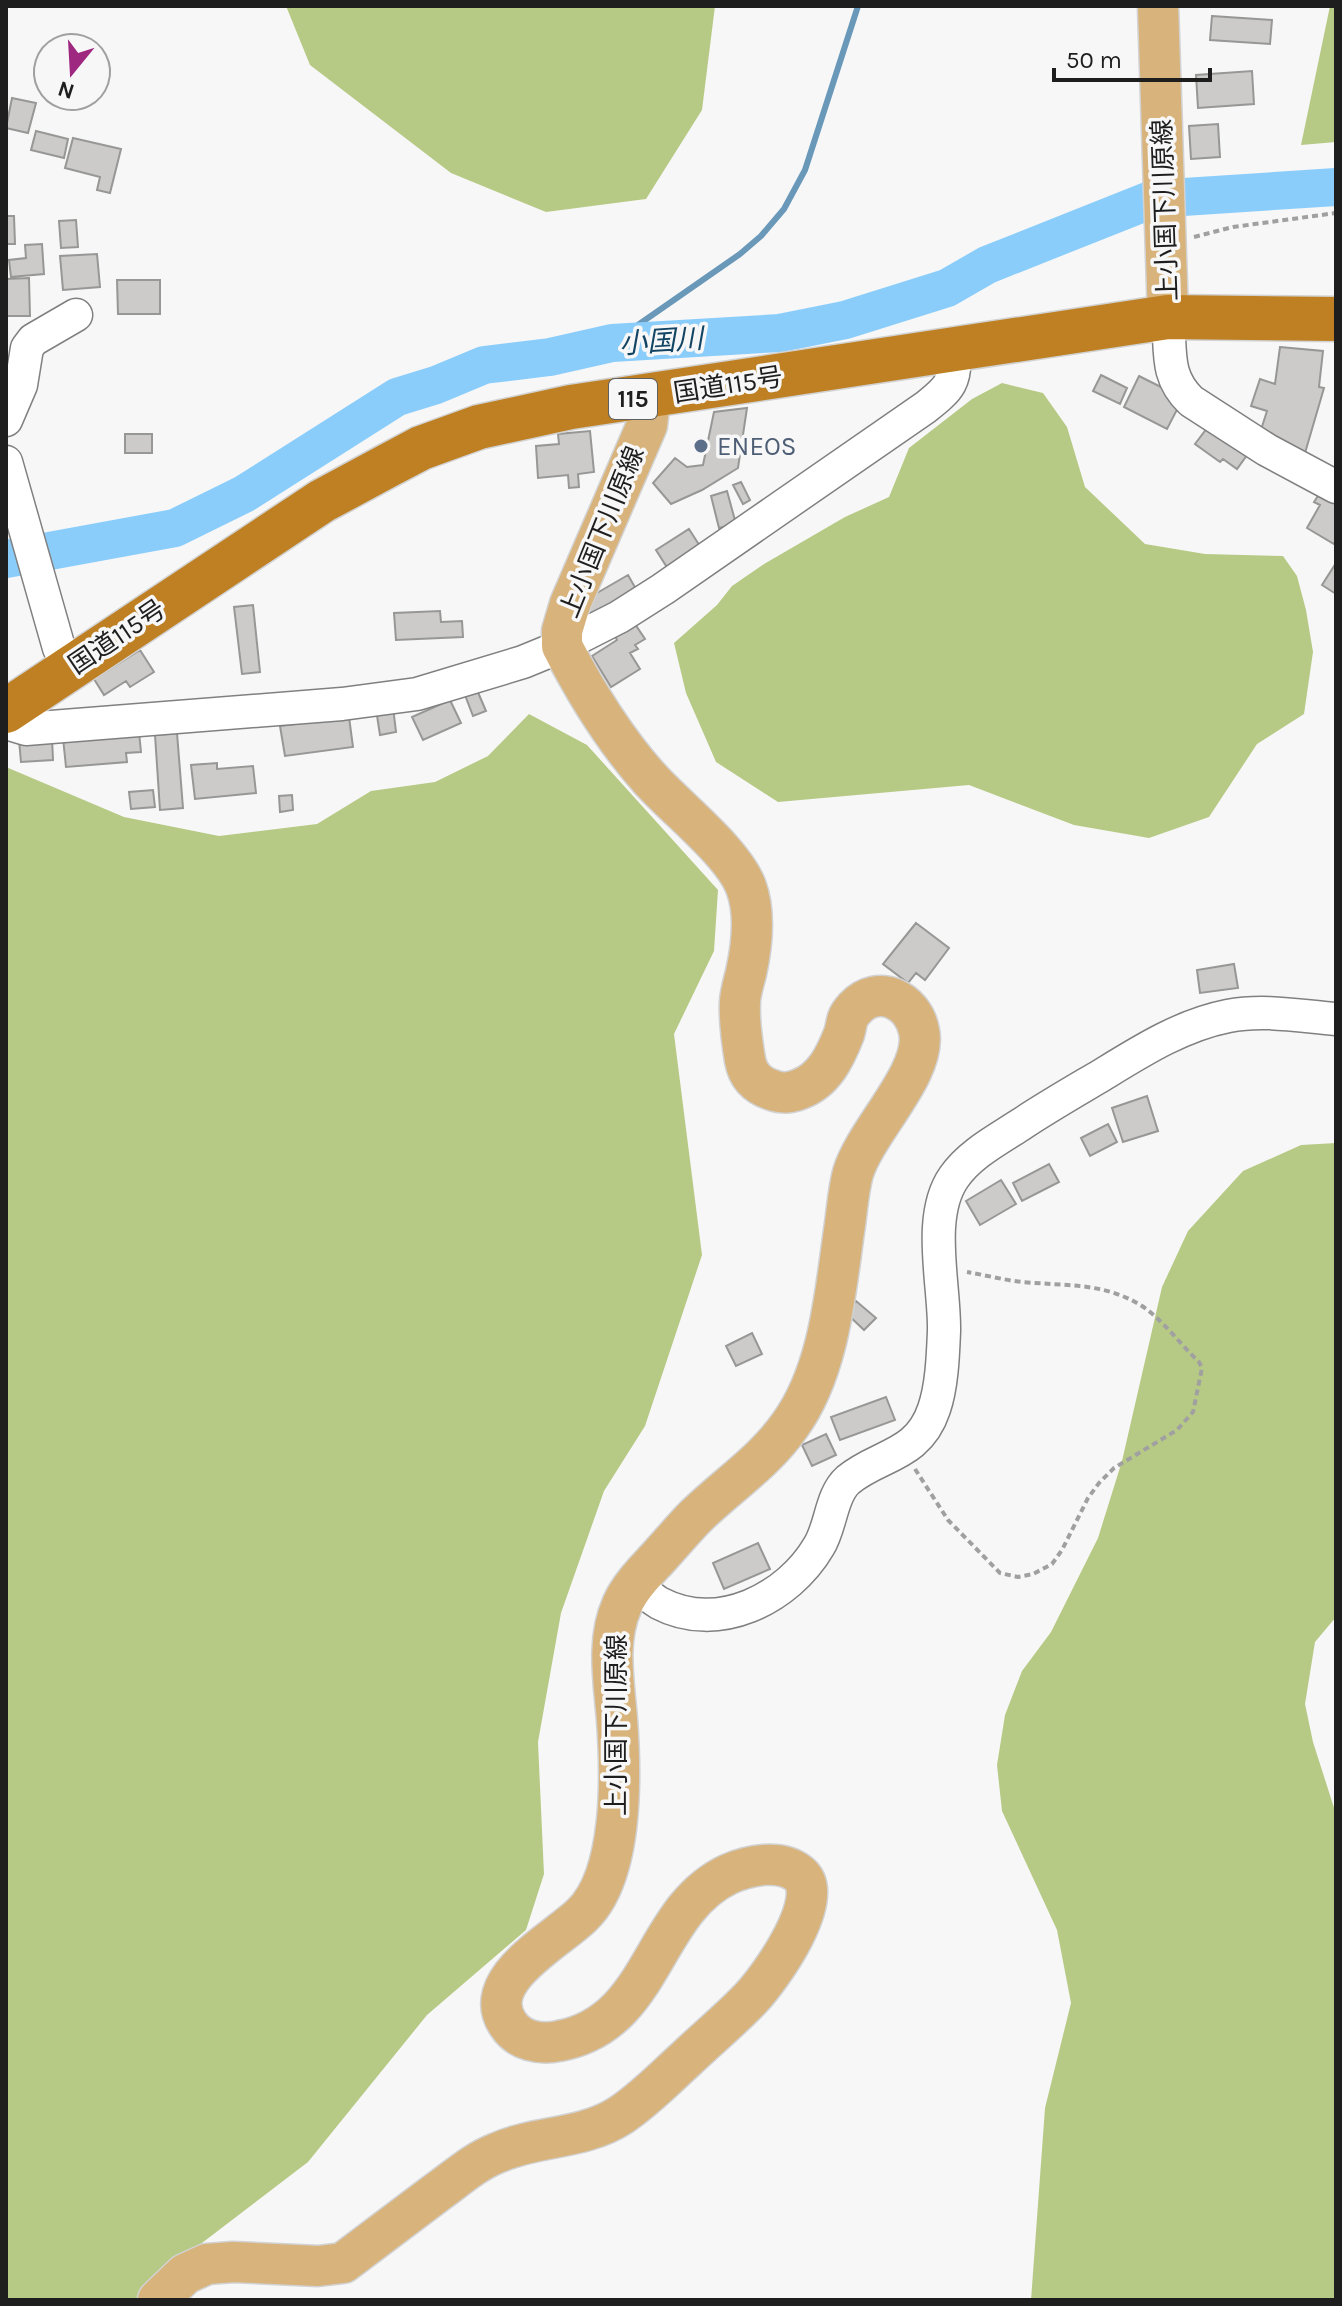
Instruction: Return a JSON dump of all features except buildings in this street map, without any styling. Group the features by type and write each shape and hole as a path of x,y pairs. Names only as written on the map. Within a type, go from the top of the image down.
{"highway":[{"name":"国道115号","path":"6,711 322,501 421,448 479,427 571,407 1168,317 1336,319"}],"main road":[{"name":"上小国下川原線","path":"1158,6 1168,317"},
{"name":"上小国下川原線","path":"158,2300 185,2274 207,2264 233,2262 318,2266 343,2263 476,2164 502,2150 588,2131 620,2115 654,2089 755,1994 791,1943 809,1899 808,1884 795,1869 773,1864 739,1869 705,1886 681,1912 659,1956 623,2008 595,2030 561,2041 540,2043 512,2031 503,2016 501,2004 505,1986 521,1965 587,1911 602,1888 614,1839 619,1749 613,1630 625,1598 695,1517 762,1458 806,1402 829,1325 853,1174 868,1138 910,1076 920,1051 920,1034 908,1008 891,996 875,995 861,1002 849,1014 844,1034 827,1071 808,1087 787,1093 765,1089 749,1074 744,1056 739,999 751,947 752,911 745,882 723,851 643,771 617,737 562,646 562,631 570,604 647,425 650,397"}],"street":[{"path":"6,420 21,385 27,348 33,340 76,315"},
{"path":"1168,317 1176,386 1191,401 1267,450 1336,487"},
{"path":"6,723 26,729 387,700 523,662 619,617 926,407 949,387 955,364 953,350"},
{"path":"6,462 59,648 70,668"},
{"path":"635,1584 660,1603 690,1613 716,1614 762,1602 800,1575 820,1545 841,1489 849,1480 904,1449 918,1436 934,1410 944,1331 940,1218 944,1197 954,1176 974,1155 1057,1100 1149,1047 1218,1019 1275,1013 1336,1019"}],"path":[{"path":"1164,242 1233,227 1336,213"},
{"path":"904,1449 948,1520 1000,1573 1018,1577 1033,1574 1052,1564 1099,1483 1124,1461 1177,1430 1193,1412 1199,1390 1202,1368 1199,1362 1164,1323 1129,1299 1102,1288 1022,1282 941,1268"}],"green space":[{"path":"286,6 715,6 702,110 646,199 546,212 451,173 310,65"},
{"path":"1330,6 1336,6 1336,142 1301,145"},
{"path":"1002,383 1043,393 1067,427 1085,487 1145,544 1205,554 1283,556 1297,576 1313,652 1304,714 1257,744 1209,817 1149,838 1074,825 969,785 778,802 716,762 686,693 674,643 717,605 732,586 764,564 845,517 889,497 909,448 972,399"},
{"path":"529,714 587,745 718,890 714,951 674,1034 702,1255 645,1426 604,1491 561,1613 538,1742 544,1874 526,1930 427,2015 308,2162 160,2275 136,2300 6,2300 6,767 124,817 219,836 317,824 371,791 435,782 488,756"},
{"path":"1336,1143 1336,1617 1315,1642 1305,1704 1313,1742 1336,1814 1336,2300 1031,2300 1045,2108 1071,2003 1057,1930 1002,1811 997,1765 1005,1715 1022,1671 1051,1632 1098,1538 1122,1461 1162,1287 1188,1231 1243,1171 1301,1145"}],"waterway":[{"path":"612,343 740,254 761,236 784,209 805,170 858,6"},
{"name":"小国川","path":"6,559 175,528 244,494 397,397 484,365 550,357 612,343 780,333 845,320 947,288 987,265 1153,199 1336,187"}],"place":[{"name":"ENEOS","path":"701,446"}]}
